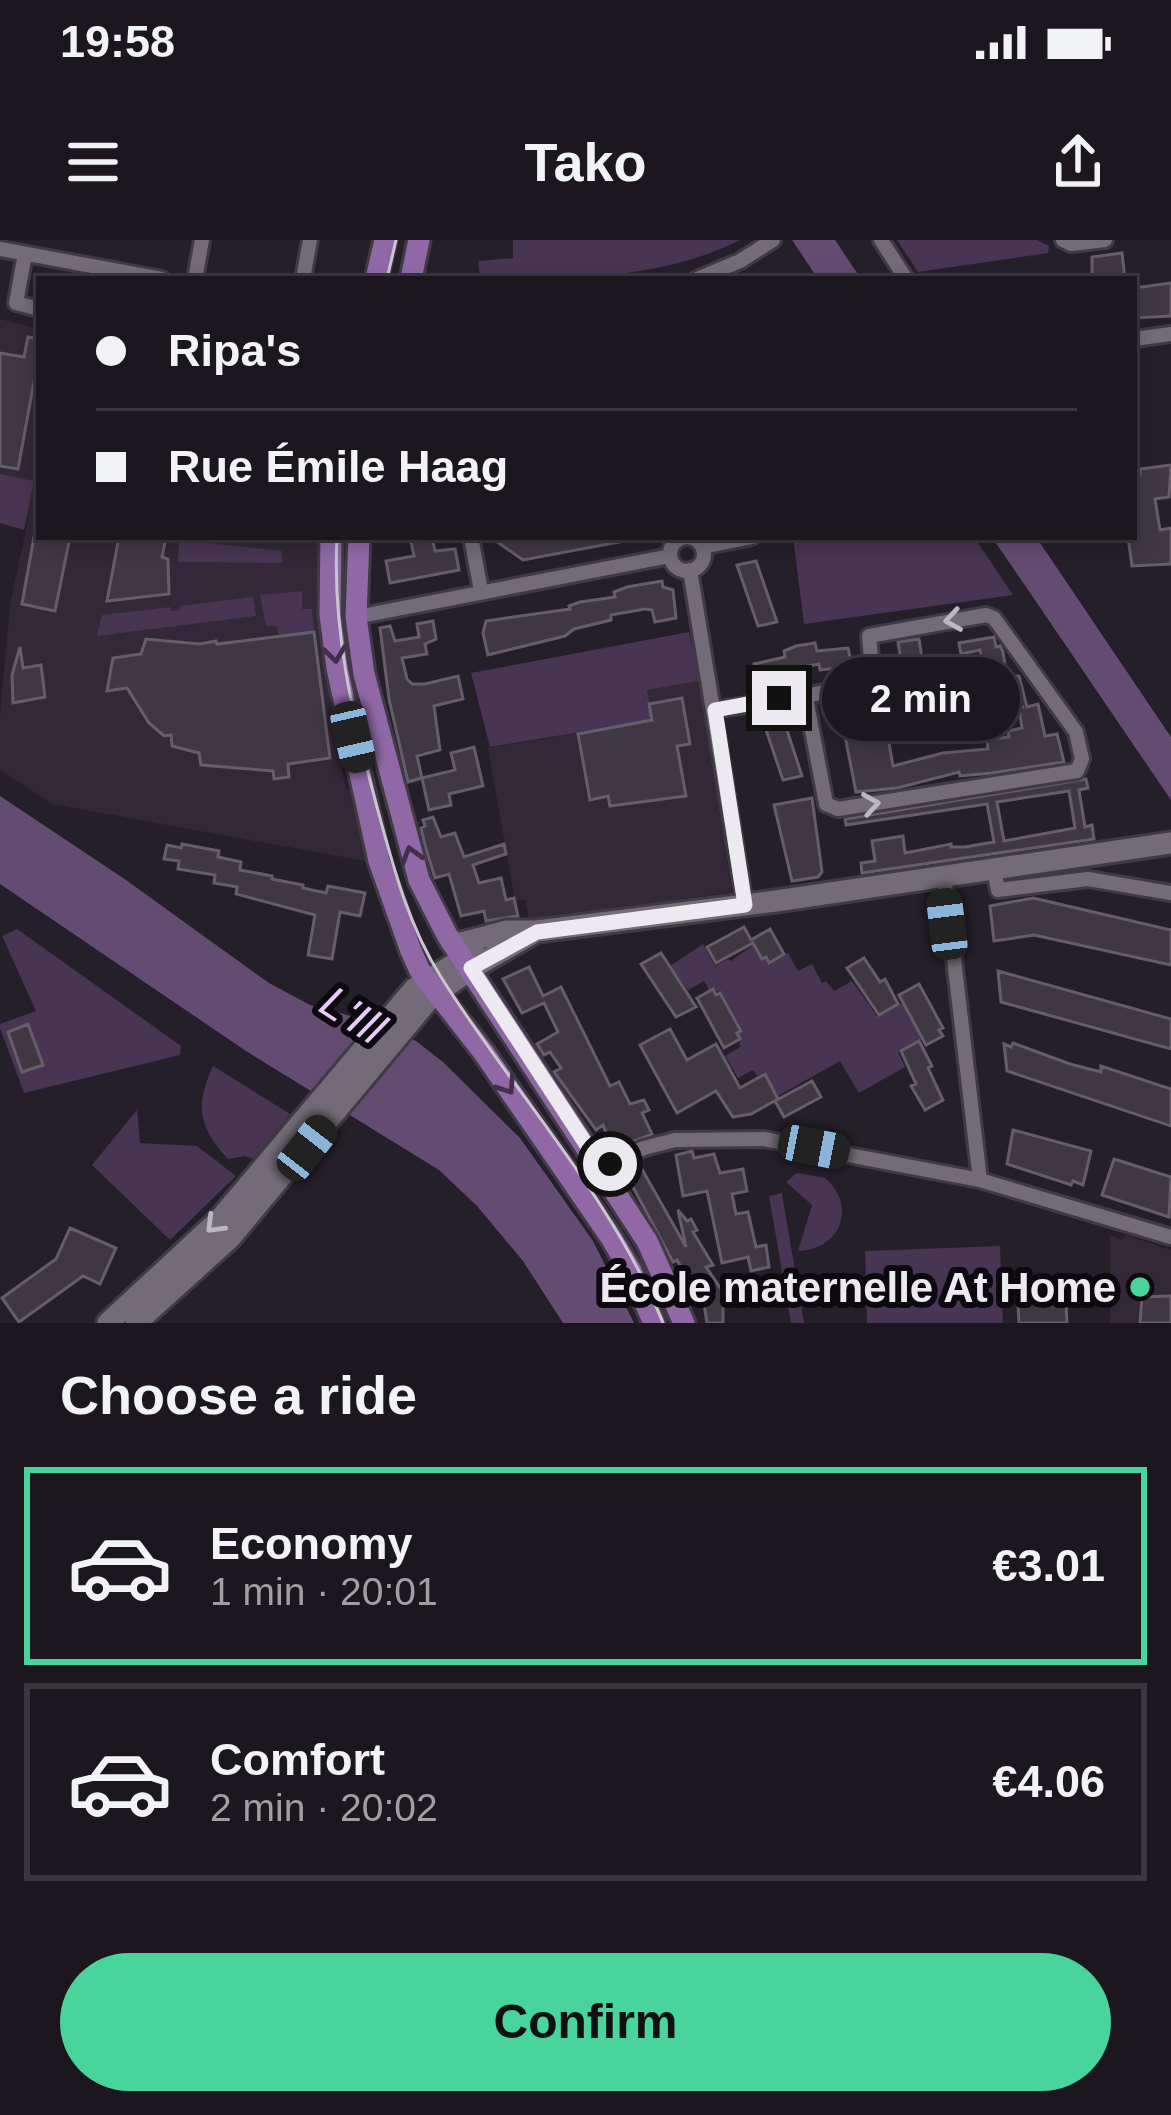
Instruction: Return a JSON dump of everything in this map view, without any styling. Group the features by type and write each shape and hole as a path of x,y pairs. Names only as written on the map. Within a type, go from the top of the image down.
{"main road":[{"path":"377,276 386,240"},
{"path":"412,276 419,240"},
{"path":"331,540 330,615 337,668 384,880 424,982 484,1053 610,1236 632,1271 654,1323"},
{"path":"359,540 356,617 364,674 418,880 654,1253 683,1323"},
{"path":"462,956 462,943 507,931 745,905 1171,843"},
{"path":"136,1323 230,1238 424,982 462,956 528,932"},
{"path":"108,1323 318,1119"}],"street":[{"path":"196,276 202,240"},
{"path":"304,276 310,240"},
{"path":"881,240 904,276"},
{"path":"1063,240 1077,244 1106,240"},
{"path":"703,276 767,244"},
{"path":"0,249 110,274"},
{"path":"25,254 16,303 36,307"},
{"path":"1137,339 1171,334"},
{"path":"472,540 482,591"},
{"path":"678,540 670,556 675,565 690,570"},
{"path":"690,570 701,562 697,540"},
{"path":"702,548 738,540"},
{"path":"356,617 670,556"},
{"path":"690,570 745,905"},
{"path":"715,710 867,680 872,669 867,642 875,633 986,615 994,618 1076,732 1082,759 1077,771 838,809 826,805 821,788 805,693"},
{"path":"994,869 998,890 1088,878 1171,892"},
{"path":"944,875 980,1180"},
{"path":"601,1167 675,1140 764,1139 980,1180 1171,1237"}],"shaded area":[{"path":"513,240 740,240 646,270 591,276 480,276 478,261 513,258"},
{"path":"792,240 835,240 859,276 816,276"},
{"path":"897,240 1037,240 1049,246 1048,253 918,272"},
{"path":"0,319 36,328 36,540 319,540 319,632 345,786 357,800 365,861 52,804 0,770 10,605 32,502 24,530 0,523"},
{"path":"0,474 34,481 24,530 0,523"},
{"path":"179,540 282,551 282,563 178,562"},
{"path":"793,540 976,540 1013,595 804,624"},
{"path":"994,540 1038,540 1171,737 1171,800"},
{"path":"302,591 302,609 312,609 314,632 279,636 277,626 266,626 260,595"},
{"path":"253,597 256,616 97,636 102,615 170,607 180,610 180,606"},
{"path":"689,632 700,681 647,690 653,720 490,747 471,673"},
{"path":"700,681 732,892 530,922 525,900 515,901 488,748 652,720 647,690"},
{"path":"0,796 269,983 310,1005 373,1022 416,1041 443,1062 520,1138 593,1241 634,1323 563,1323 523,1261 439,1170 246,1051 0,884"},
{"path":"17,929 181,1046 180,1055 24,1093 0,1028 0,1024 36,1011 2,936"},
{"path":"703,944 715,966 753,945 768,964 788,953 798,971 812,964 822,983 826,981 834,991 852,981 877,1016 902,1003 922,1039 898,1052 905,1067 859,1093 840,1061 778,1096 765,1072 757,1076 753,1070 738,1078 725,1056 740,1047 743,1031 721,992 709,990 704,981 688,990 670,966"},
{"path":"213,1066 290,1114 254,1159 228,1159 205,1126 202,1104"},
{"path":"137,1110 140,1143 197,1146 236,1176 170,1240 92,1165"},
{"path":"797,1173 825,1178 841,1201 842,1213 840,1225 825,1243 798,1251 812,1205 786,1182"},
{"path":"782,1193 804,1323 791,1323 769,1196"},
{"name":"École maternelle At Home","path":"1110,1235 1122,1240 1126,1235 1171,1250 1171,1323 1110,1323"},
{"path":"1000,1246 1003,1323 867,1323 865,1251"}],"building":[{"path":"1122,253 1125,276 1092,276 1092,257"},
{"path":"1171,283 1171,316 1137,318 1137,288"},
{"path":"28,337 36,338 36,376 18,469 0,466 0,353 24,357"},
{"path":"1171,465 1169,497 1155,499 1160,530 1171,528 1171,564 1132,566 1128,540 1137,540 1140,469"},
{"path":"34,537 69,540 55,611 22,604"},
{"path":"118,540 165,540 162,557 168,559 169,594 107,601"},
{"path":"411,540 433,540 435,551 455,549 459,570 390,583 386,561 414,556"},
{"path":"494,540 619,542 523,560"},
{"path":"756,561 777,622 758,626 737,565"},
{"path":"662,581 663,587 673,590 676,618 655,622 652,610 645,609 611,615 611,620 574,629 565,636 488,655 483,633 486,621 570,609 580,602 615,597 614,592 627,587"},
{"path":"433,621 436,639 425,644 427,654 402,658 407,679 425,684 458,676 463,699 434,706 440,750 417,756 422,778 408,782 389,699 380,628 390,626 395,641 419,637 417,624"},
{"path":"314,632 330,758 288,764 289,777 274,779 273,771 201,765 199,753 172,746 171,735 164,736 149,723 127,688 107,691 113,658 141,654 146,639 217,644"},
{"path":"994,637 1003,652 1007,677 1019,676 1027,707 1038,704 1045,736 1057,734 1064,762 992,773 960,776 959,772 897,788 856,792 844,731 837,732 834,713 840,710 897,702 900,721 886,726 893,766 943,753 988,749 987,740 1009,737 1008,731 1022,728 1019,708 1024,707 1007,710 999,679 987,681 980,650 961,654 959,643"},
{"path":"919,639 928,697 907,701 898,642"},
{"path":"815,643 817,651 848,648 852,667 820,670 819,664 787,670 788,676 757,683 754,664"},
{"path":"20,647 23,668 41,665 45,697 13,703 12,675"},
{"path":"682,698 690,744 677,746 686,796 610,806 608,796 590,800 578,734 652,720 649,704"},
{"path":"782,715 802,776 783,780 762,718"},
{"path":"474,747 483,786 449,794 451,805 429,810 422,778 455,770 451,753"},
{"path":"1086,779 1088,788 1079,790 1085,827 1092,825 1094,839 862,873 861,863 875,861 872,841 903,836 905,853 994,842 987,804 846,825 845,819","holes":["1069,791 1075,828 1004,841 997,802"]},
{"path":"812,798 822,872 818,877 792,881 774,805"},
{"path":"433,817 441,837 455,833 464,857 504,844 506,854 473,865 479,883 501,878 506,900 514,898 518,916 486,921 484,911 461,916 449,874 435,878 426,849 421,828 423,820"},
{"path":"182,844 219,851 218,857 241,862 240,870 303,888 326,893 328,886 365,893 360,916 340,912 332,959 308,955 315,915 236,894 237,887 214,883 215,875 178,869 179,861 164,859 167,845 181,848"},
{"path":"1033,898 1171,930 1171,965 1034,935 994,941 990,906"},
{"path":"744,927 751,940 770,929 784,954 769,963 753,943 716,963 707,947"},
{"path":"661,953 696,1007 676,1017 641,964"},
{"path":"864,958 880,982 885,979 898,1004 879,1015 847,968"},
{"path":"529,967 543,996 561,987 610,1086 619,1082 630,1104 644,1100 649,1110 642,1113 652,1134 613,1150 603,1125 596,1130 554,1072 561,1068 537,1044 558,1032 544,1003 522,1013 503,979"},
{"path":"998,971 1171,1019 1171,1049 1001,1002"},
{"path":"919,984 943,1028 939,1030 943,1036 926,1045 899,995"},
{"path":"713,989 716,995 720,993 741,1031 737,1033 740,1039 724,1048 697,998"},
{"path":"28,1024 43,1065 22,1072 8,1032"},
{"path":"670,1029 687,1060 716,1044 740,1088 765,1074 778,1099 751,1114 733,1117 716,1091 677,1113 640,1045"},
{"path":"919,1041 943,1100 925,1110 911,1086 916,1084 901,1051"},
{"path":"1013,1043 1070,1064 1101,1072 1101,1066 1171,1089 1171,1126 1007,1071 1004,1044 1011,1047"},
{"path":"812,1081 821,1097 784,1117 775,1101"},
{"path":"1013,1130 1091,1151 1083,1185 1007,1164"},
{"path":"692,1151 694,1158 714,1154 720,1173 743,1169 747,1191 732,1194 736,1214 748,1212 756,1247 766,1245 769,1267 751,1271 748,1257 722,1263 707,1191 683,1196 676,1155"},
{"path":"1114,1159 1171,1177 1169,1217 1102,1195"},
{"path":"639,1164 686,1247 678,1210 697,1230 693,1232 713,1265 706,1267 723,1292 723,1323 707,1323 702,1291 696,1294 677,1260 673,1262 625,1172"},
{"path":"70,1228 116,1248 100,1284 83,1276 19,1322 2,1298 56,1259"},
{"path":"1171,1296 1171,1323 1140,1323 1142,1297"},
{"path":"1066,1303 1067,1323 1019,1323 1018,1304"}],"tram line":[{"path":"388,276 396,240"},
{"path":"337,540 341,640 352,707 410,916 429,957 469,1020 617,1232 663,1323"}],"place":[{"name":"École maternelle At Home","path":"1140,1287"}],"route":[{"path":"610,1164 601,1167 471,968 537,932 745,905 715,710 779,698"}],"water label":[{"name":"L'Ill","path":"353,1015"}]}
